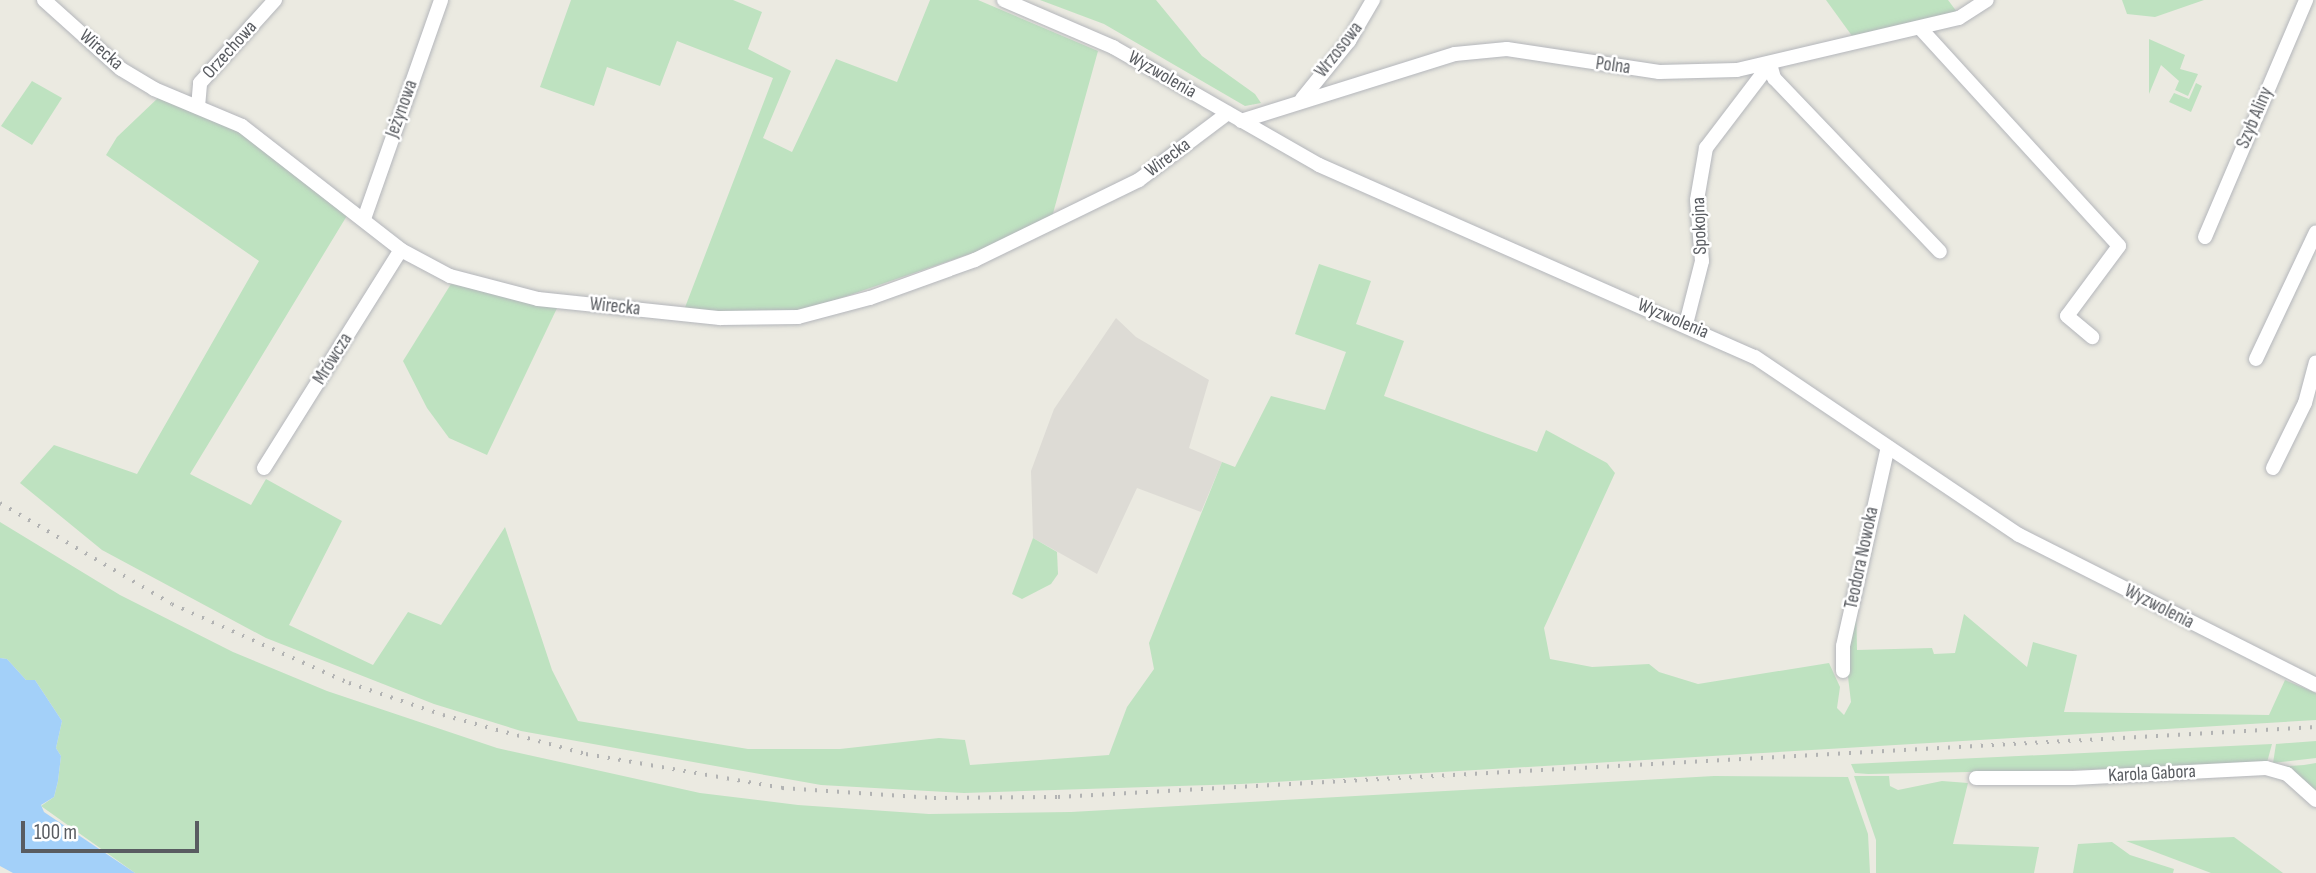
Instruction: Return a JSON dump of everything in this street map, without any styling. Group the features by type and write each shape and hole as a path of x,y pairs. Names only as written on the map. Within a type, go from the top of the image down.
{"street":[{"name":"Wirecka","path":"44,0 121,69 154,89 242,126 401,250 450,276 538,299 720,318 798,317 870,298 1012,243 1139,180 1234,117"},
{"name":"Orzechowa","path":"198,107 201,83 275,0"},
{"name":"Jeżynowa","path":"364,219 441,0"},
{"name":"Wyzwolenia","path":"1004,0 1113,47 1234,117 1369,188 1686,324 1780,370 2019,536 2316,685"},
{"name":"Wrzosowa","path":"1302,99 1349,41 1373,0"},
{"name":"Polna","path":"1234,117 1433,60 1487,50 1527,50 1658,72 1770,64 1959,18 1987,0"},
{"name":"Szyb Aliny","path":"2205,237 2306,0"},
{"path":"1920,28 2119,246 2067,316 2092,337"},
{"path":"1770,64 1774,78 1940,252"},
{"name":"Spokojna","path":"1686,324 1702,261 1697,200 1706,148 1770,64"},
{"path":"2256,359 2316,232"},
{"name":"Mrówcza","path":"264,468 401,250"},
{"path":"2273,468 2305,403 2316,362"},
{"name":"Teodora Nowoka","path":"1843,671 1843,646 1888,447"},
{"name":"Karola Gabora","path":"1976,778 2073,778 2266,768 2287,774 2316,800"}],"shaded area":[{"path":"1116,318 1136,337 1209,380 1189,448 1222,462 1201,512 1137,488 1097,574 1033,538 1031,471 1054,409"}],"green space":[{"path":"571,0 733,0 762,12 748,49 791,71 763,138 792,152 836,59 897,82 930,0 978,0 1098,51 1052,217 990,247 797,313 684,310 773,78 677,41 660,86 607,67 594,106 540,87"},
{"path":"1040,0 1156,0 1202,56 1255,94 1261,103 1245,106 1104,24"},
{"path":"1826,0 1948,0 1957,12 1855,40"},
{"path":"2122,0 2204,0 2155,17 2127,14"},
{"path":"2149,39 2185,55 2180,69 2198,74 2188,96 2175,90 2179,81 2161,65 2149,94"},
{"path":"32,81 62,98 32,145 1,126"},
{"path":"2196,83 2202,86 2191,112 2169,102 2174,93 2189,99"},
{"path":"159,97 231,125 348,214 190,474 251,505 266,479 342,521 289,625 373,665 408,612 441,625 505,527 552,670 578,721 748,749 840,749 939,738 965,740 970,765 1109,755 1127,707 1154,669 1149,643 1222,462 1235,467 1271,396 1325,410 1346,352 1295,334 1319,264 1371,281 1356,324 1404,341 1384,396 1537,452 1546,430 1607,463 1615,473 1544,628 1550,659 1592,667 1649,664 1659,672 1698,684 1829,663 1840,687 1837,708 1844,715 1851,702 1846,660 1856,606 1857,650 1932,648 1934,654 1955,653 1964,614 2027,667 2033,642 2077,655 2064,712 2269,715 2285,680 2316,693 2316,720 1241,784 964,793 821,785 521,731 434,704 266,638 102,550 20,483 54,445 137,474 259,261 106,155 117,137"},
{"path":"451,284 558,306 487,455 449,438 427,408 403,361"},
{"path":"0,522 120,595 233,652 327,691 497,748 700,793 798,805 929,814 1071,812 1714,776 1848,777 1868,834 1870,873 135,873 41,806 54,797 58,781 61,756 56,748 62,721 35,680 26,680 7,659 0,658"},
{"path":"1033,538 1057,552 1058,574 1051,584 1022,599 1012,594"},
{"path":"2316,741 2316,758 2273,763 2276,744"},
{"path":"2272,744 2266,766 1868,774 1855,773 1851,764"},
{"path":"2316,763 2316,794 2276,767 2304,765"},
{"path":"1854,776 1889,776 1890,786 1898,790 1942,781 1968,783 1953,844 2039,847 2034,873 1876,873 1876,840"},
{"path":"2234,837 2283,873 2211,873 2126,841"},
{"path":"2112,842 2130,855 2174,869 2173,873 2073,873 2078,844"}],"water":[{"path":"0,658 7,659 26,680 35,680 62,721 56,748 61,756 58,781 54,797 41,805 44,812 135,873 13,873 0,866"}],"railway":[{"path":"0,503 172,604 349,683 443,715 586,754 782,788 934,798 1058,797 2316,727"}]}
